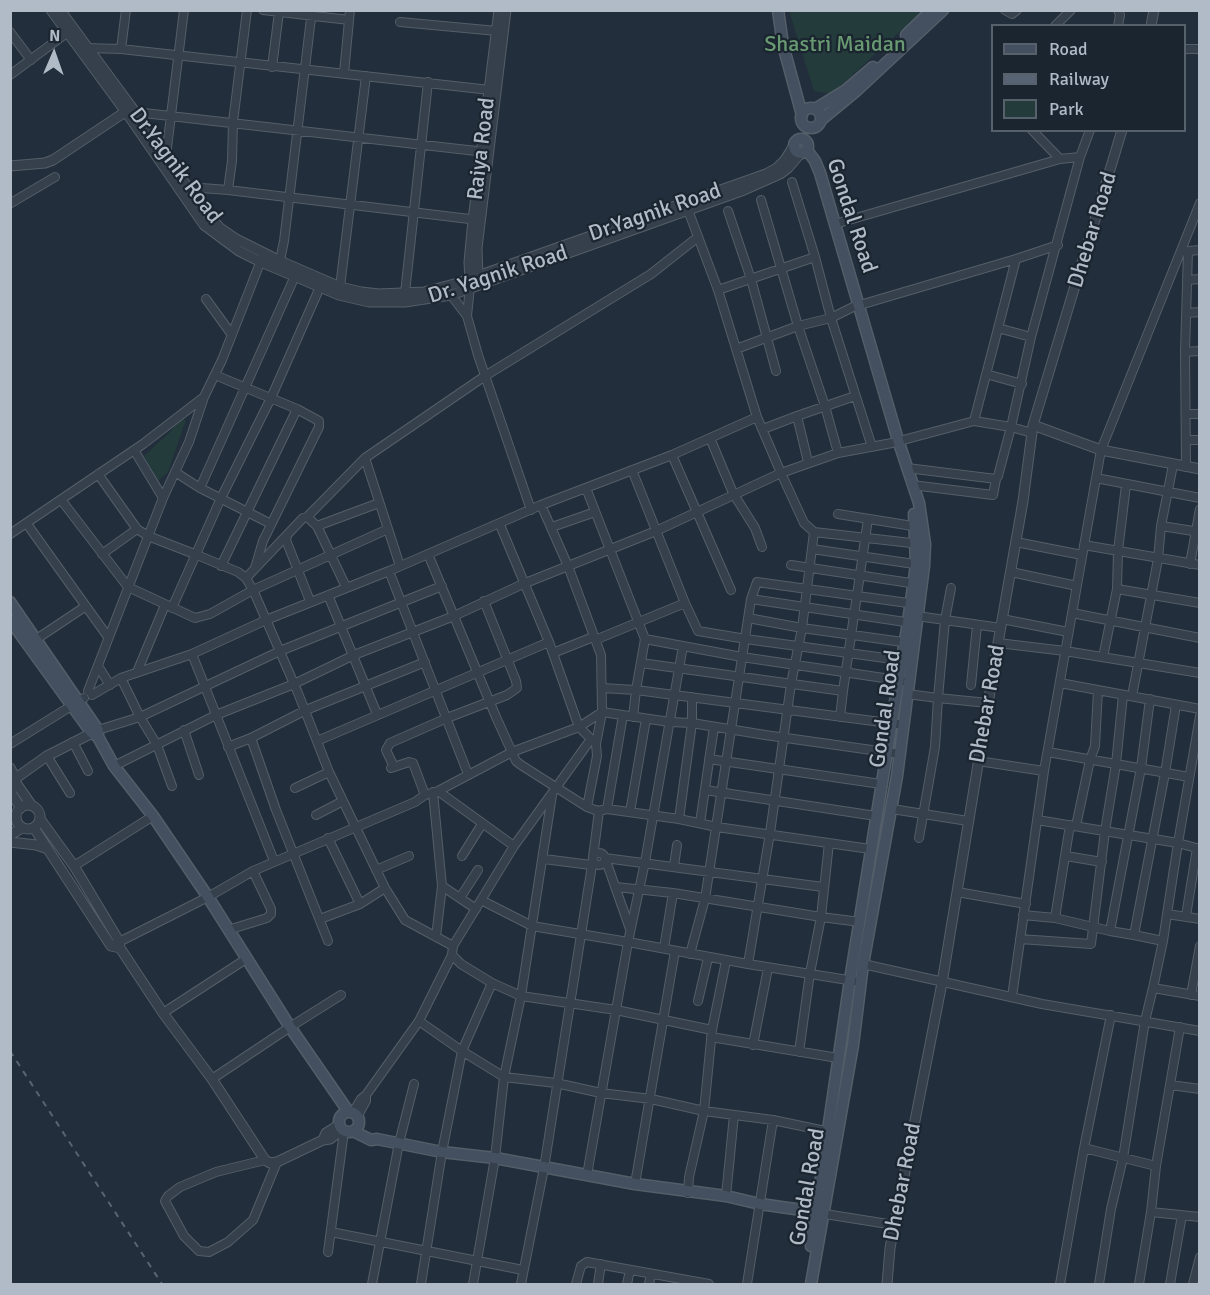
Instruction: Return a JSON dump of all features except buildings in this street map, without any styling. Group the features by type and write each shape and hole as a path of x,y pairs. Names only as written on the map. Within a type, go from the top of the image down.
{"main road":[{"path":"778,10 783,45 793,85 810,121"},
{"path":"802,148 810,121 806,110 814,109 846,90 880,61 932,10"},
{"path":"810,121 855,92 943,10"},
{"path":"793,85 814,109"},
{"name":"Gondal Road","path":"802,148 818,167 919,527"},
{"name":"Gondal Road","path":"802,148 815,179 856,306"},
{"name":"Gondal Road","path":"811,1284 833,1132 853,1046 860,922 870,849 886,753 907,661 920,565 919,527 912,485 895,442"},
{"path":"10,602 32,642"},
{"path":"10,620 83,698 96,733 114,766 153,816 208,897 335,1094 335,1102 348,1122 371,1140 377,1139 442,1152 495,1158 688,1193 726,1196 760,1204 820,1213"},
{"name":"Gondal Road","path":"833,1132 838,1058 855,981 863,964 892,809 907,694 903,681"},
{"name":"Gondal Road","path":"805,1284 820,1213"}],"street":[{"name":"Dr. Yagnik Road","path":"51,10 84,48 130,112 204,225 239,251 262,257 295,276 346,297 383,303 451,295 474,281 688,210 770,179 788,168 802,148"},
{"path":"10,75 70,31 60,10"},
{"path":"121,49 126,10"},
{"path":"166,156 184,10"},
{"path":"228,189 232,161 233,122 247,10"},
{"path":"263,10 312,13 349,20"},
{"path":"344,73 350,10"},
{"name":"Raiya Road","path":"485,152 499,10"},
{"name":"Raiya Road","path":"474,281 469,262 477,220 506,10"},
{"path":"1005,10 1012,14 1017,10"},
{"path":"1057,24 1071,10"},
{"path":"272,67 279,12"},
{"path":"279,265 312,13"},
{"path":"400,22 497,31"},
{"path":"10,32 31,60"},
{"path":"84,48 121,49 490,90"},
{"path":"340,287 366,76"},
{"path":"405,293 428,82"},
{"path":"10,166 45,163 53,160 130,112 485,152"},
{"name":"Dr.Yagnik Road","path":"130,112 166,156 208,215 220,228 262,257"},
{"path":"1034,132 1060,159"},
{"path":"912,485 993,495 1022,384 1031,337 1088,132"},
{"name":"Dhebar Road","path":"887,1284 887,1268 894,1225 942,983 1033,429 1121,132"},
{"name":"Dr.Yagnik Road","path":"279,265 340,287 361,292 380,294 441,289 474,281 766,174 802,148"},
{"path":"835,224 1060,159 1080,157"},
{"path":"11,203 55,177"},
{"path":"792,182 831,318 872,447"},
{"path":"188,187 228,189 477,220"},
{"path":"761,200 838,453"},
{"path":"1012,998 1044,771 1101,450 1185,252 1200,204"},
{"path":"688,210 718,290 757,417 804,523 814,532 920,544"},
{"path":"728,211 751,279 776,371"},
{"path":"246,578 365,458 485,376 651,274 698,237"},
{"path":"736,350 798,326 831,318 856,306 1058,245"},
{"path":"1185,252 1200,250"},
{"path":"1185,252 1187,280 1186,467"},
{"path":"83,698 98,666 163,498 189,442 204,397 232,335 262,257"},
{"path":"718,290 815,257"},
{"path":"974,420 1016,259"},
{"path":"200,488 295,276"},
{"path":"1187,280 1200,279"},
{"path":"466,316 474,281"},
{"path":"137,672 168,607 197,555 221,498 271,398 320,287"},
{"path":"451,295 466,316 531,510"},
{"path":"206,300 232,335"},
{"path":"1187,313 1200,312"},
{"path":"998,328 1031,337"},
{"path":"1185,352 1200,351"},
{"path":"986,374 1022,384"},
{"path":"215,375 316,418 319,427 271,524 257,555 255,568"},
{"path":"763,429 855,396"},
{"path":"10,534 62,501 204,397"},
{"path":"221,566 297,409"},
{"path":"1186,414 1200,414"},
{"path":"797,416 808,462"},
{"path":"10,744 83,698 121,678 192,654 346,586 389,571 531,510 672,455 757,417"},
{"path":"114,766 216,715 294,684 354,655 454,616 523,584 656,531 781,472 838,453 895,442 974,420 1033,429 1101,450 1200,469"},
{"path":"710,438 733,493 755,528 762,547"},
{"path":"1186,440 1200,440"},
{"path":"134,450 163,498"},
{"path":"672,455 731,590"},
{"path":"365,458 400,566"},
{"path":"1020,939 1091,944 1116,764 1128,695 1139,663 1173,465"},
{"path":"907,468 996,479"},
{"path":"632,470 685,603 700,632 907,661"},
{"path":"175,472 200,488 271,524"},
{"path":"98,474 137,529 148,537 238,572 246,578 306,710 329,772 385,888 405,920 453,946"},
{"path":"1096,478 1200,498"},
{"path":"1103,657 1117,589 1118,551 1126,485"},
{"path":"586,488 645,639 633,717"},
{"path":"62,501 128,586 168,607 190,616 200,617 210,614 253,590 388,529"},
{"path":"317,526 379,503"},
{"path":"277,1162 253,1220 228,1242 209,1252 199,1251 184,1236 165,1201 180,1187 216,1172 265,1160 277,1162 323,1140 330,1139 348,1122 361,1098 366,1095 418,1021 452,955 453,946 514,846 593,741 602,712 601,655 568,566 541,506"},
{"path":"1190,564 1198,532 1200,509"},
{"path":"552,527 596,512"},
{"path":"837,514 919,527"},
{"path":"307,517 317,526 346,586"},
{"path":"840,717 868,519"},
{"path":"27,524 108,637"},
{"path":"500,525 549,642 579,727 593,741 597,756 587,807"},
{"path":"1161,526 1198,532"},
{"path":"102,554 137,529"},
{"path":"748,964 770,833 791,684 802,628 814,532"},
{"path":"287,536 286,540 310,602"},
{"path":"1016,542 1082,555"},
{"path":"1084,545 1200,565"},
{"path":"812,549 920,565"},
{"path":"428,554 514,756 555,791 587,807 603,810 678,819 717,827 870,849"},
{"path":"791,565 917,584"},
{"path":"389,571 403,602 468,774"},
{"path":"1011,572 1077,586"},
{"path":"690,954 705,899 751,599 757,582 915,604"},
{"path":"10,806 14,781 47,756 74,742 140,717 280,651 442,586"},
{"path":"920,838 935,747 945,620 951,588"},
{"path":"1117,589 1200,603"},
{"path":"328,594 377,714"},
{"path":"751,599 855,615 914,621 945,620 977,625 1002,623 1068,632"},
{"path":"484,601 518,688 507,695 390,743 386,750 392,768 408,762 413,763 432,793 514,846"},
{"path":"553,653 685,603"},
{"path":"32,642 86,606"},
{"path":"1072,613 1200,638"},
{"path":"748,618 910,643"},
{"path":"972,685 977,625"},
{"path":"645,639 742,657 903,681"},
{"path":"317,741 549,642"},
{"path":"998,643 1065,651 1200,673"},
{"path":"587,1175 630,930 676,695 683,646"},
{"path":"192,654 274,861"},
{"path":"228,747 306,710 425,662"},
{"path":"641,663 843,691"},
{"path":"98,666 110,685"},
{"path":"121,678 157,745 172,786"},
{"path":"1060,683 1200,709"},
{"path":"602,688 735,702 787,711 904,725"},
{"path":"1055,918 1066,856 1096,737 1098,690"},
{"path":"907,694 988,703"},
{"path":"678,819 692,723 692,697"},
{"path":"1110,930 1141,768 1150,699"},
{"path":"1134,935 1154,838 1176,705"},
{"path":"117,945 253,871 415,802 468,774 579,727 602,712 900,754"},
{"path":"521,1284 544,1168 596,832 603,810 622,715"},
{"path":"1099,1284 1111,1209 1123,1158 1145,1021 1163,940 1200,716"},
{"path":"630,812 646,719"},
{"path":"700,823 714,727"},
{"path":"184,730 199,775"},
{"path":"251,738 292,853 328,941"},
{"path":"74,742 88,771"},
{"path":"1048,752 1189,777"},
{"path":"47,756 70,793"},
{"path":"710,759 881,784"},
{"path":"978,761 1044,771"},
{"path":"10,767 14,781 38,811 40,819 74,866 117,945"},
{"path":"295,788 329,772"},
{"path":"705,790 876,816"},
{"path":"473,1284 495,1158 504,1077 555,791"},
{"path":"12,793 21,808"},
{"path":"432,793 442,886 436,937"},
{"path":"316,815 343,801"},
{"path":"22,828 13,821 21,808 32,806"},
{"path":"892,809 968,821"},
{"path":"74,866 153,816"},
{"path":"34,828 40,819"},
{"path":"1037,820 1154,838 1198,848 1186,916"},
{"path":"462,856 482,824"},
{"path":"10,836 22,828 34,828"},
{"path":"34,828 212,1079 265,1160"},
{"path":"596,832 630,930"},
{"path":"328,838 360,904"},
{"path":"10,842 48,849"},
{"path":"799,1052 829,843"},
{"path":"674,866 677,845"},
{"path":"376,870 409,856"},
{"path":"544,859 592,861 600,865 603,863 604,856"},
{"path":"604,856 823,887"},
{"path":"1066,856 1101,862"},
{"path":"460,898 478,870"},
{"path":"228,930 267,918 271,914 271,909 253,871"},
{"path":"442,886 476,909"},
{"path":"616,887 673,893 860,922"},
{"path":"320,919 360,904 385,888"},
{"path":"957,892 1026,904"},
{"path":"664,948 673,893"},
{"path":"481,900 532,926 726,961 855,981"},
{"path":"1167,914 1200,919"},
{"path":"1023,915 1055,918 1163,940"},
{"path":"1153,988 1195,996 1200,946"},
{"path":"635,1184 675,951"},
{"path":"452,955 461,964 492,983 520,996 616,1010 753,1045 838,1058"},
{"path":"698,1001 708,957"},
{"path":"163,1013 246,959"},
{"path":"688,1193 689,1177 704,1111 712,1034 726,961"},
{"path":"863,964 1012,998 1200,1030"},
{"path":"753,1045 768,968"},
{"path":"421,1284 442,1152 462,1052 492,983"},
{"path":"212,1079 341,995"},
{"path":"1060,1284 1111,1015"},
{"path":"418,1021 462,1052 504,1077 556,1083 601,1093 651,1099 704,1111 773,1120 833,1132"},
{"path":"1139,1284 1156,1166 1180,1027"},
{"path":"372,1284 399,1143 414,1084"},
{"path":"1170,1085 1200,1089"},
{"path":"726,1196 734,1115"},
{"path":"747,1284 773,1120"},
{"path":"328,1252 348,1122"},
{"path":"1084,1148 1156,1166"},
{"path":"1151,1212 1200,1217"},
{"path":"820,1213 894,1225"},
{"path":"1170,1284 1182,1215"},
{"path":"331,1232 523,1270"},
{"path":"1193,1284 1200,1258"},
{"path":"576,1284 583,1263 602,1264 651,1274 674,1282 709,1284"},
{"path":"598,1284 602,1264"},
{"path":"627,1284 630,1270"},
{"path":"648,1284 651,1274"}],"green space":[{"name":"Shastri Maidan","path":"789,11 922,11 832,94 814,91"},
{"path":"178,419 186,420 168,472 158,481 144,456 171,431"}],"railway":[{"path":"10,1051 162,1284"}]}
